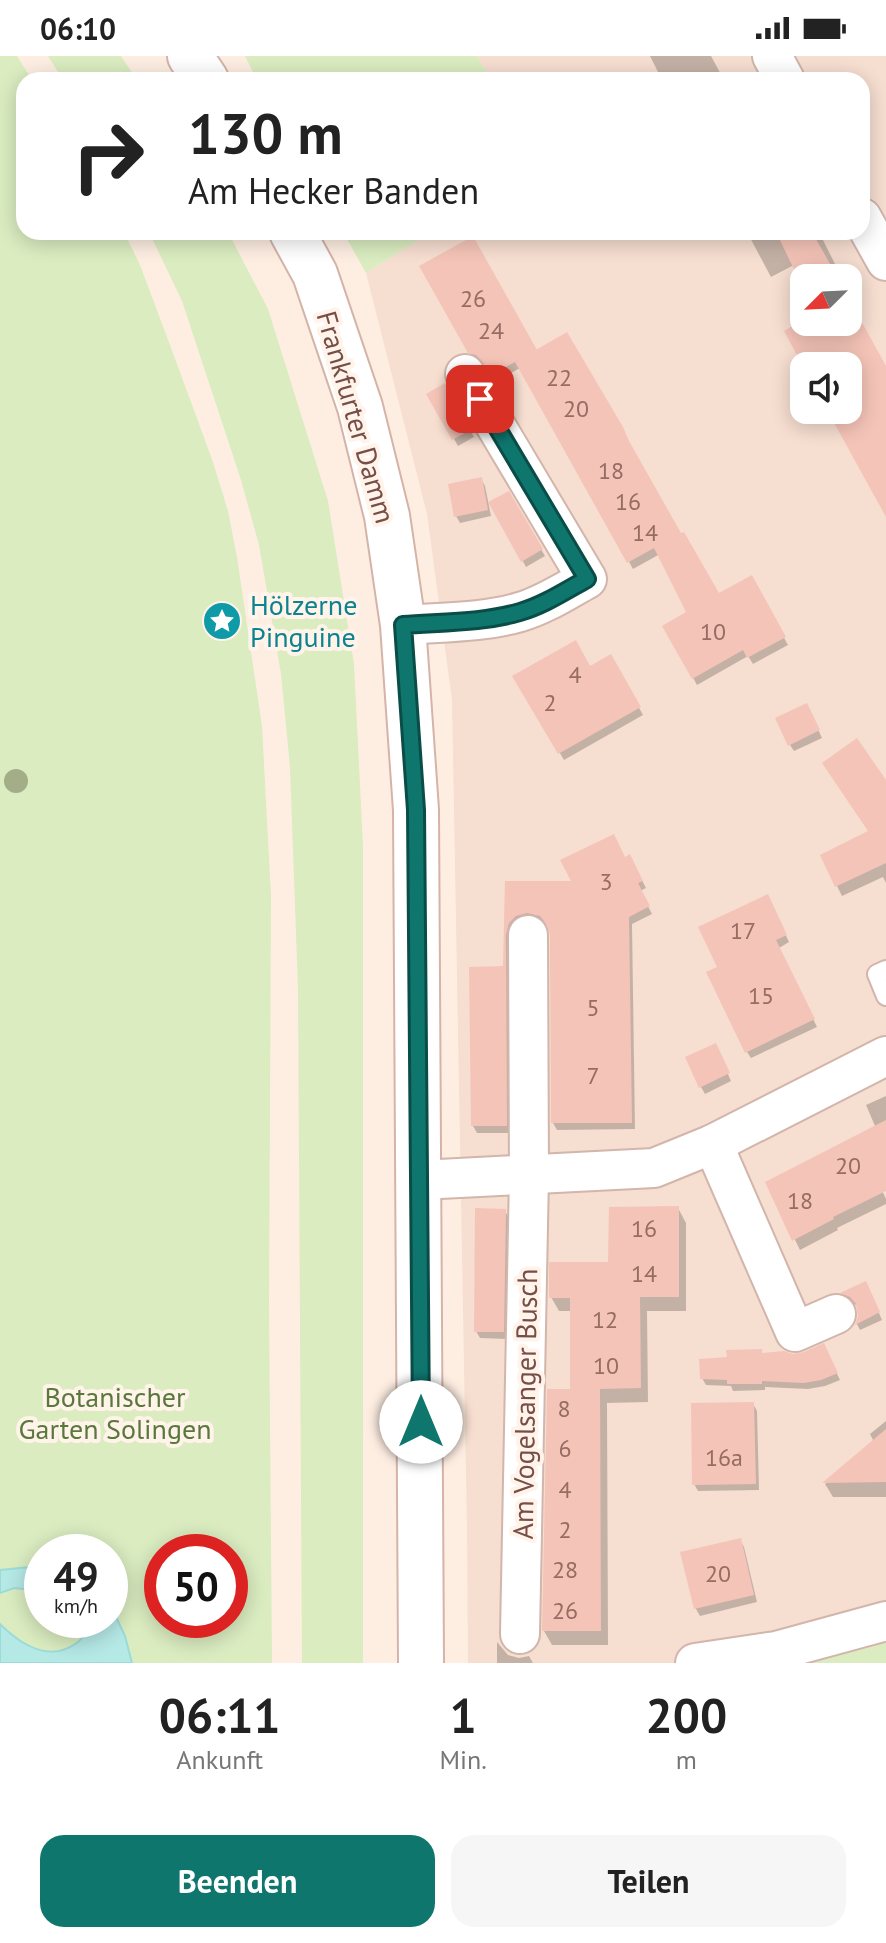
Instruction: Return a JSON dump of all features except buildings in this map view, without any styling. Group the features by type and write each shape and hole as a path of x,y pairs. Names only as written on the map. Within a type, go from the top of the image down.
{"main road":[{"name":"Frankfurter Damm","path":"296,240 315,274 360,407 387,516 403,625 416,810 421,1663"}],"street":[{"path":"870,232 886,261"},
{"path":"403,625 518,613 541,605 587,579 465,374"},
{"name":"Am Vogelsanger Busch","path":"520,1634 529,1175 528,935"},
{"path":"420,1180 654,1168 713,1144 886,1056"},
{"path":"713,1144 795,1332 836,1314"},
{"path":"695,1663 776,1651 886,1621"}],"lane":[{"path":"886,970 877,974 886,996"}],"shaded area":[{"path":"477,56 886,56 886,1641 876,1646 802,1663 468,1663 452,700 427,514 366,273 418,240 870,240 870,72 486,72"}],"green space":[{"name":"Botanischer Garten Solingen","path":"0,56 17,56 27,72 16,72 16,240 128,240 213,462 228,511 262,726 271,896 269,1303 272,1663 0,1663"},
{"path":"48,56 121,56 132,72 58,72"},
{"path":"245,56 477,56 486,72 253,72"},
{"path":"153,240 232,240 268,309 328,501 354,664 363,846 363,1663 302,1663 298,989 290,767 281,674 259,545 182,301"},
{"path":"347,240 418,240 366,273"},
{"path":"886,1641 886,1663 803,1663 876,1646"}],"water":[{"path":"24,1568 24,1589 14,1588 0,1593 0,1570"},
{"path":"0,1624 37,1649 58,1651 81,1638 126,1638 132,1663 0,1663"}],"place":[{"name":"Hölzerne Pinguine","path":"222,621"}],"route":[{"path":"421,1422 416,810 403,625 518,613 541,605 587,579 480,399"}]}
